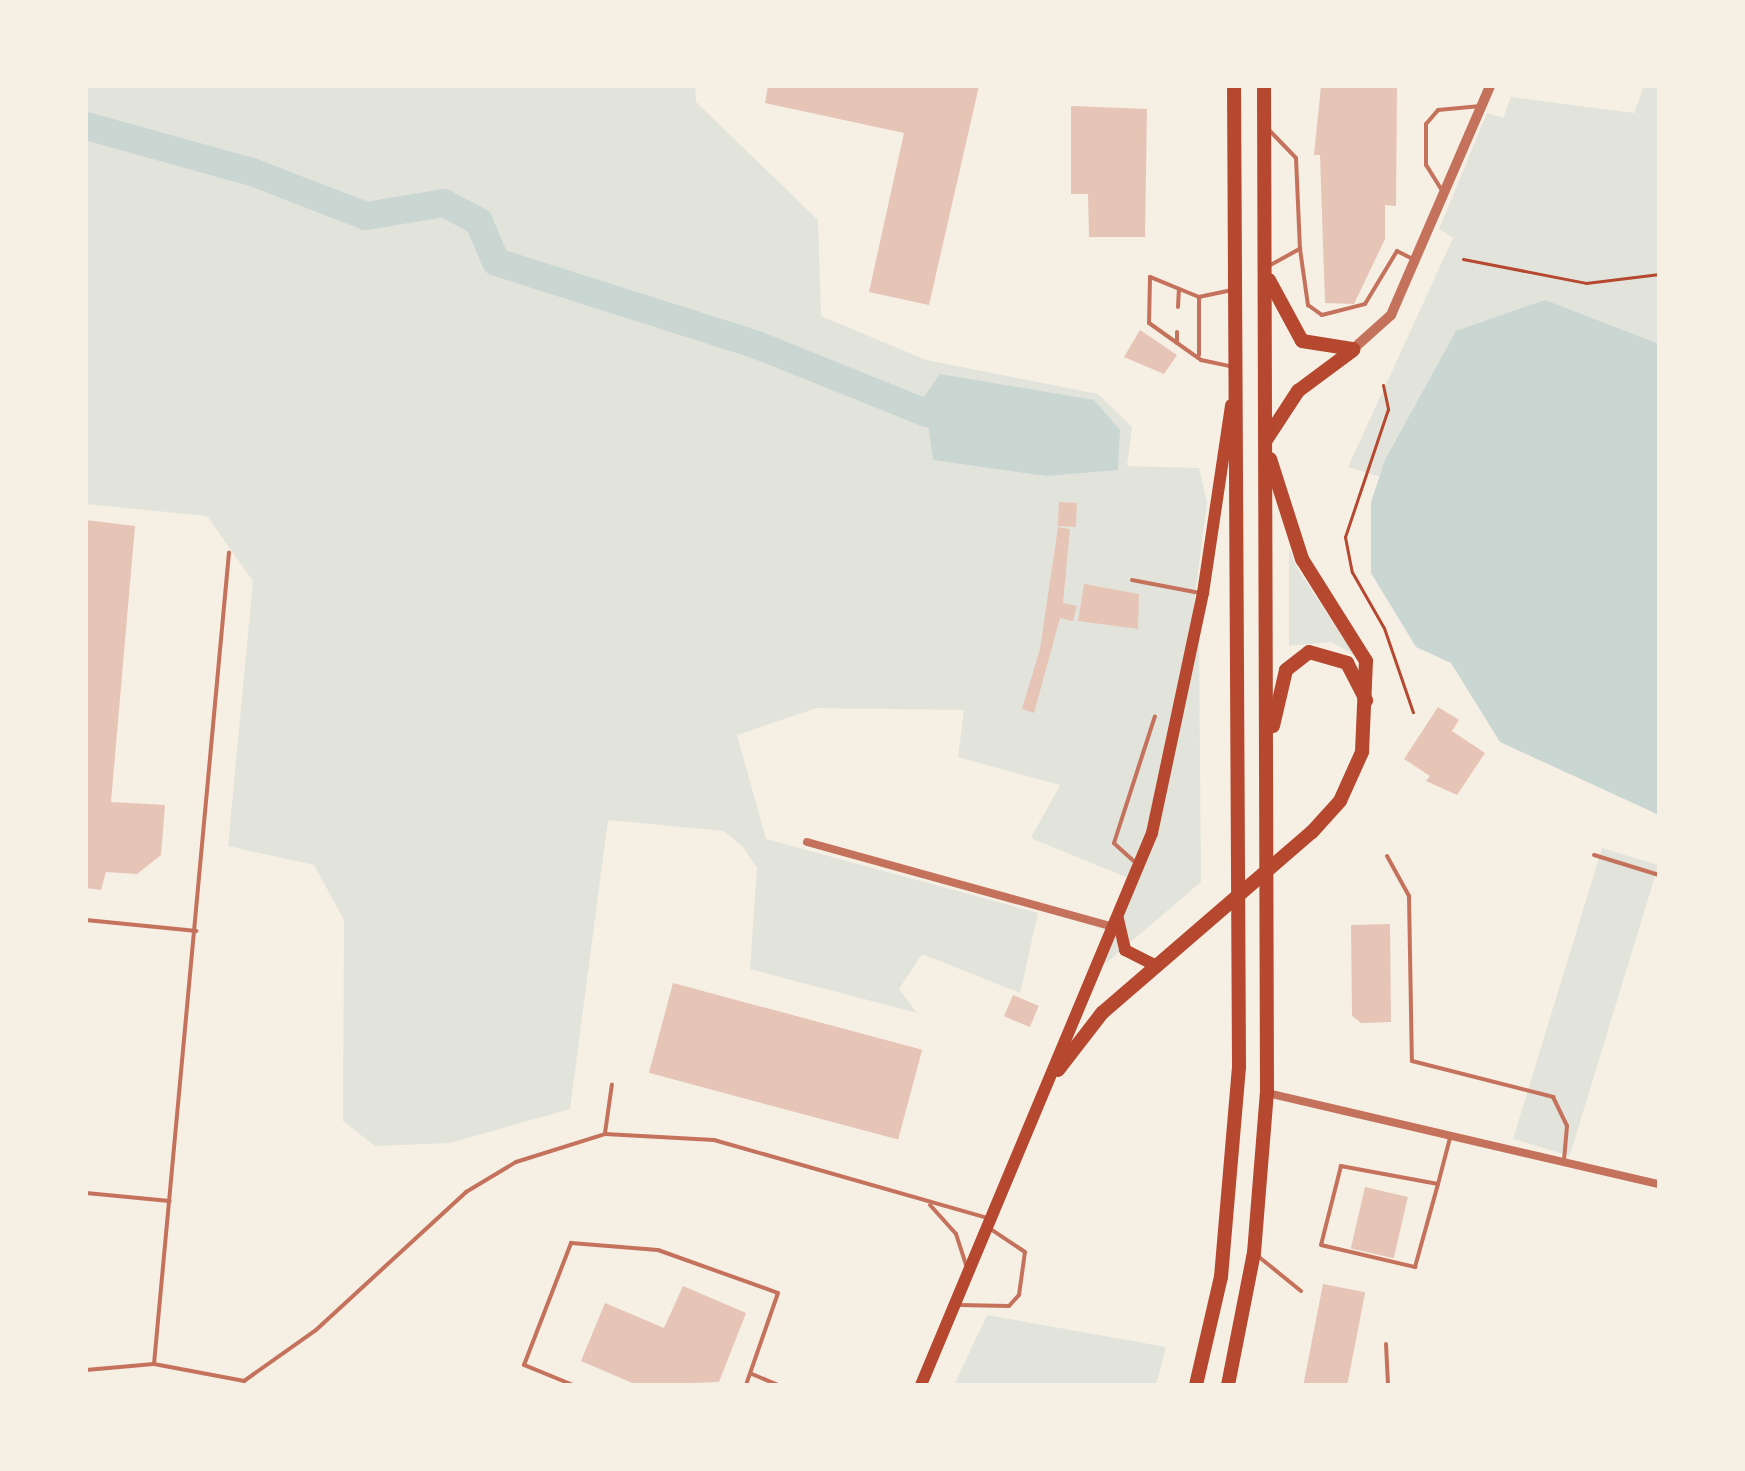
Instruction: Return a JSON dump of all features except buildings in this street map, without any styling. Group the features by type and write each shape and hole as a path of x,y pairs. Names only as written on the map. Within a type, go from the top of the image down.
{"highway":[{"path":"1196,1385 1232,1188 1239,916 1234,86"},
{"path":"1228,1385 1254,1253 1267,1093 1264,86"},
{"path":"1265,268 1292,333 1311,346 1353,349"},
{"path":"1265,443 1298,391 1353,349"},
{"path":"1058,1070 1102,1013 1334,809 1362,752 1367,709 1366,661 1302,559 1265,443"},
{"path":"1267,762 1283,678 1302,655 1324,651 1347,663 1367,709"}],"main road":[{"path":"921,1385 1058,1070 1060,1043 1138,866 1167,780 1203,593 1235,371"},
{"path":"1114,922 1125,950 1156,966"}],"street":[{"path":"1353,349 1391,315 1490,86"},
{"path":"807,842 1114,922"},
{"path":"1267,1093 1659,1184"}],"lane":[{"path":"1444,194 1426,165 1426,124 1438,110 1482,106"},
{"path":"1265,125 1296,158 1300,249 1308,305 1322,315 1365,304 1397,251 1415,260"},
{"path":"1265,268 1300,249"},
{"path":"1235,290 1199,297 1150,277 1149,323 1199,356 1235,371"},
{"path":"1178,307 1179,289"},
{"path":"1199,297 1199,356"},
{"path":"1177,332 1177,343"},
{"path":"154,1364 229,552"},
{"path":"1132,580 1203,593"},
{"path":"1138,866 1114,843 1155,716"},
{"path":"1594,855 1659,875"},
{"path":"1387,856 1409,896 1412,1061 1553,1097 1567,1126 1564,1162"},
{"path":"86,920 196,931"},
{"path":"605,1134 612,1084"},
{"path":"86,1370 154,1364 244,1381 288,1353 490,1176 605,1134 714,1140 991,1224 1025,1252 1019,1295 1009,1306 956,1304"},
{"path":"1438,1184 1341,1166 1324,1250 1410,1271 1438,1184 1451,1135"},
{"path":"86,1193 170,1201"},
{"path":"928,1204 956,1234 968,1276"},
{"path":"573,1385 524,1365 571,1243 658,1250 778,1293 746,1385"},
{"path":"1254,1253 1301,1291"},
{"path":"1386,1344 1388,1385"},
{"path":"752,1374 778,1385"},
{"path":"227,1385 228,1378"}],"path":[{"path":"1463,259 1586,283 1659,274"},
{"path":"1383,385 1388,409 1345,537 1352,572 1384,628 1413,712"}],"shaded area":[{"path":"86,86 695,86 696,102 818,220 821,316 926,360 1098,394 1132,427 1127,466 1199,468 1207,503 1192,619 1199,632 1201,882 1099,969 1135,881 1031,838 1060,785 958,757 964,710 817,708 737,735 766,839 1038,913 1020,993 922,954 899,989 917,1013 750,969 757,868 743,847 724,831 608,820 570,1109 450,1143 375,1146 343,1121 344,920 314,865 228,846 253,581 207,516 86,504"},
{"path":"1644,86 1659,86 1659,561 1348,467 1453,238 1439,229 1487,113 1503,118 1511,97 1634,113"},
{"path":"1545,300 1659,344 1659,815 1500,742 1451,663 1416,647 1371,573 1371,502 1385,460 1456,331"},
{"path":"940,374 1094,400 1120,430 1118,470 1047,476 933,460 924,397"},
{"path":"1289,549 1299,571 1354,655 1331,642 1289,646"},
{"path":"1602,848 1658,865 1570,1156 1513,1139"},
{"path":"987,1315 1166,1347 1156,1385 954,1385"}],"waterway":[{"path":"86,126 252,172 366,216 444,203 479,222 496,262 757,345 926,413"}]}
